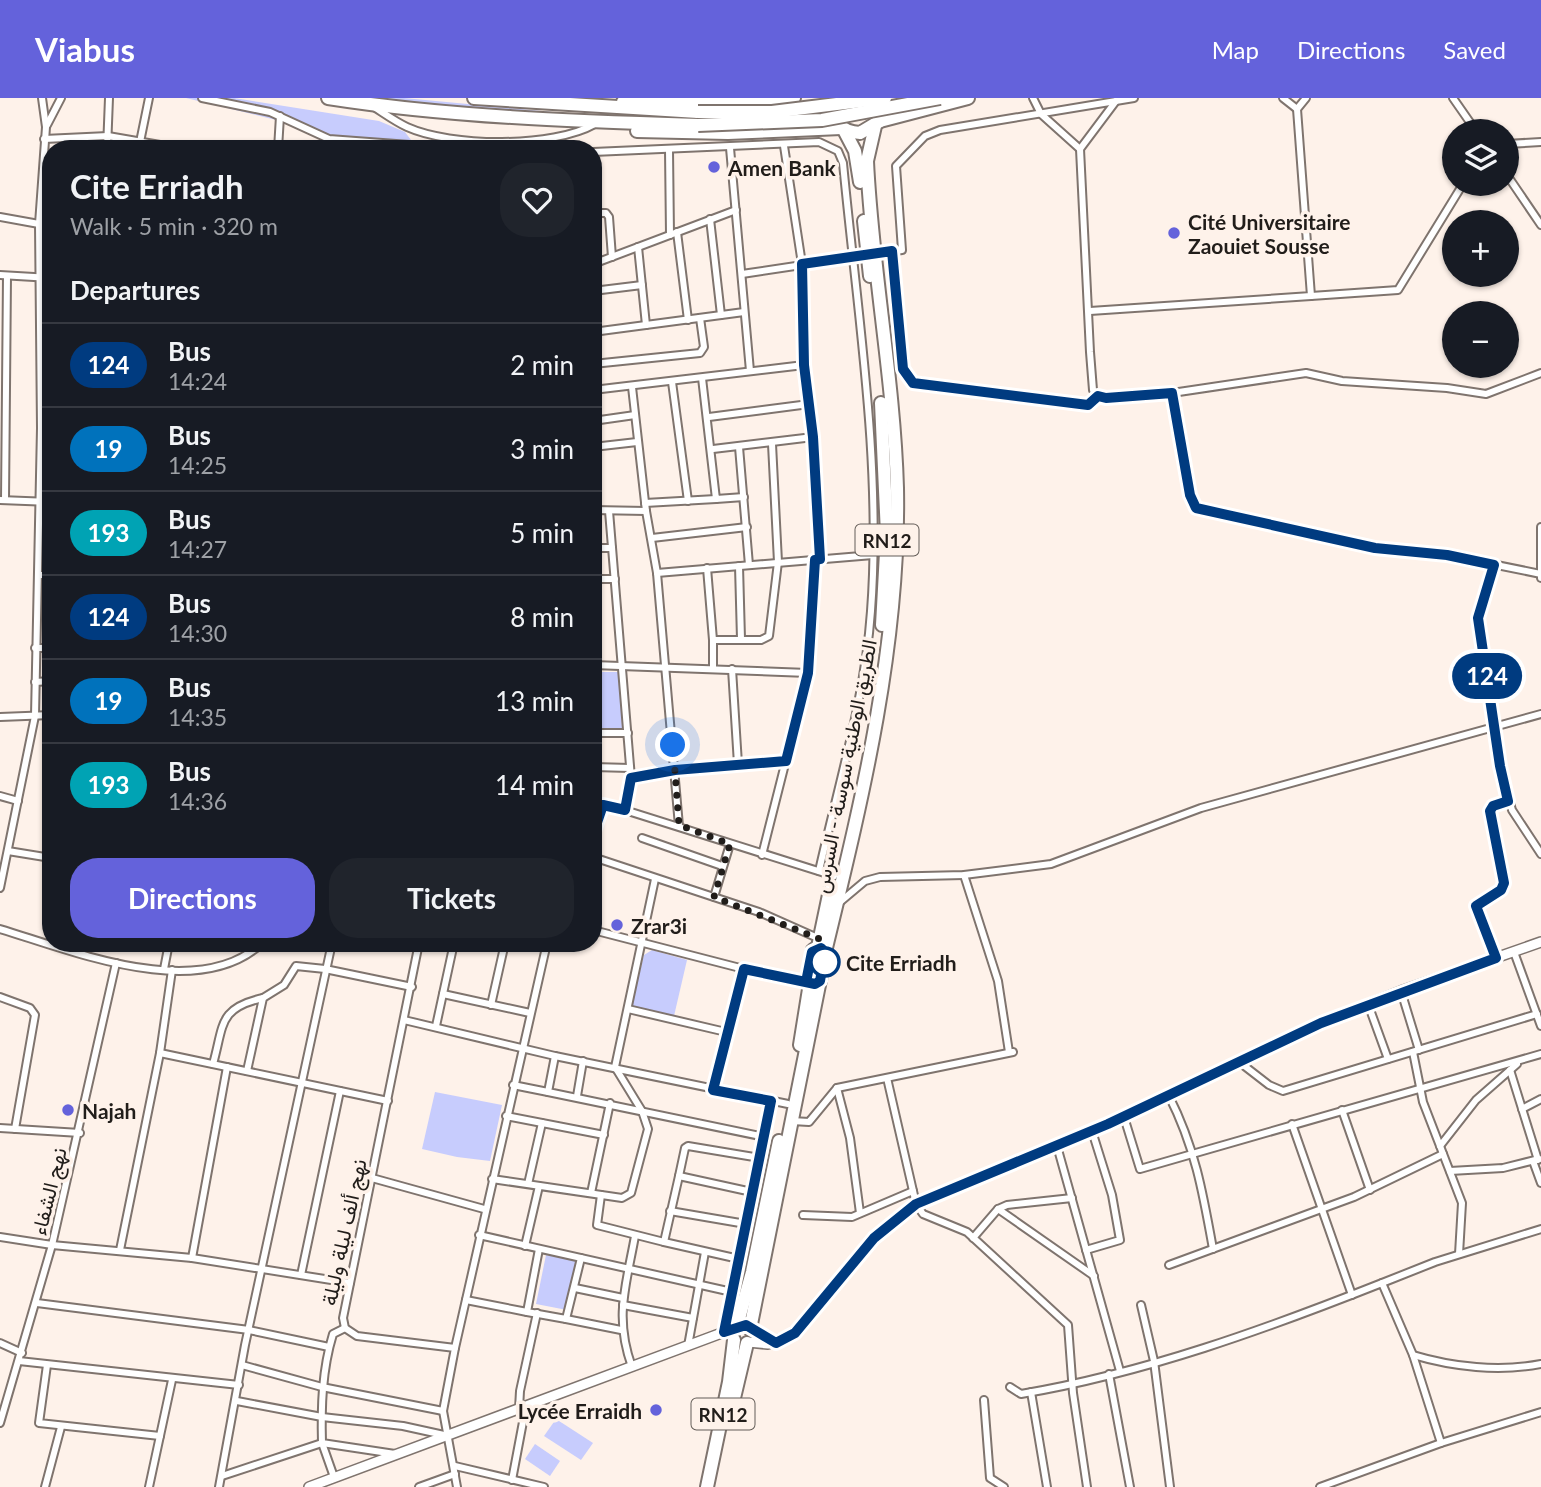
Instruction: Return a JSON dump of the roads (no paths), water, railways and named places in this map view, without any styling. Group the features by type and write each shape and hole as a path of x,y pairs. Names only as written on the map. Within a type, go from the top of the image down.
{"highway":[{"path":"328,98 370,104 599,121 698,118 822,120 940,98"},
{"path":"474,98 599,105 698,118 785,111 884,98"},
{"path":"599,105 634,101 772,102 794,98"},
{"name":"RN12","path":"832,98 831,113 842,129"},
{"name":"RN12","path":"877,123 883,113 884,98"},
{"path":"599,121 628,130 675,134 842,129 860,133 877,123 968,98"},
{"name":"الطريق الوطنية سوسة - السرس","path":"821,946 877,674 886,581 885,453 867,161 877,123"},
{"name":"الطريق الوطنية سوسة - السرس","path":"821,946 836,902 881,700 895,590 897,487 872,256 859,167 855,151 842,129"},
{"name":"RN12","path":"715,1487 752,1272 821,946"},
{"name":"RN12","path":"707,1487 740,1334 792,1121 812,981"}],"street":[{"path":"42,98 46,127 44,139 108,136 129,140"},
{"path":"46,127 61,98"},
{"path":"108,98 108,140"},
{"path":"139,140 149,98"},
{"path":"202,98 280,116 329,139 341,140"},
{"path":"570,98 599,105"},
{"path":"1033,98 1041,114 1080,149"},
{"path":"742,274 902,250 896,166 904,155 934,132 1134,98"},
{"path":"1283,98 1297,109"},
{"path":"1306,98 1297,109 1311,296"},
{"path":"1453,98 1468,119"},
{"path":"1116,101 1080,149 1091,365 1093,390 1098,396 1106,398 1172,393 1306,373 1342,381 1447,388 1486,394 1541,373"},
{"path":"370,104 408,128 478,140 542,140 580,133 599,121"},
{"path":"279,140 280,116"},
{"path":"602,152 784,146 819,142 838,151 844,163 870,450 873,555 871,613 865,658 819,871"},
{"path":"1519,143 1541,142"},
{"path":"762,855 808,673 817,559 813,437 804,365 802,264 784,146"},
{"path":"730,148 750,371"},
{"path":"668,149 673,233 688,320"},
{"path":"0,887 2,863 8,851 35,716 41,428 39,224 42,173"},
{"path":"1519,193 1541,225"},
{"path":"1090,311 1398,290 1457,196"},
{"path":"602,261 736,210"},
{"path":"602,213 606,213 609,217 612,257"},
{"path":"0,217 39,224"},
{"path":"710,219 721,315"},
{"path":"638,247 646,325"},
{"path":"892,251 903,369 909,380 1088,405 1098,396"},
{"path":"40,502 2,500 4,276 41,278"},
{"path":"602,290 642,285"},
{"path":"602,331 744,312"},
{"path":"602,363 700,353 704,347 700,318"},
{"path":"602,389 804,365"},
{"path":"702,378 713,449 716,499"},
{"path":"672,382 688,501"},
{"path":"632,387 646,512 657,573 679,825"},
{"path":"1172,393 1190,495 1196,508 1375,548 1447,555 1541,575 1541,527"},
{"path":"709,418 809,404"},
{"path":"602,420 635,415"},
{"path":"713,449 813,437"},
{"path":"602,446 637,442"},
{"path":"713,640 769,636 778,562 772,444"},
{"path":"739,447 749,565"},
{"path":"645,503 744,497"},
{"path":"602,511 646,512"},
{"path":"609,511 624,667 631,778 625,810"},
{"path":"652,538 747,527"},
{"path":"602,548 612,548"},
{"path":"657,573 873,555"},
{"path":"1494,565 1478,618 1495,727 1508,801 1541,854"},
{"path":"739,566 741,639"},
{"path":"707,568 713,669"},
{"path":"602,579 615,579"},
{"path":"35,648 42,648"},
{"path":"602,666 808,673"},
{"path":"732,669 738,764"},
{"path":"35,682 42,682"},
{"path":"836,902 841,902 865,881 880,877 964,875 1051,864 1201,808 1541,715"},
{"path":"0,717 42,716"},
{"path":"602,733 628,733"},
{"path":"631,778 675,770 786,761"},
{"path":"602,767 630,768"},
{"path":"0,796 18,801"},
{"path":"1496,958 1476,906 1501,890 1504,883 1490,811 1493,806 1508,801"},
{"path":"602,808 603,805 679,825 762,855 834,876"},
{"path":"642,838 722,866"},
{"path":"714,897 730,844"},
{"path":"8,851 42,857"},
{"path":"602,860 714,897 821,946"},
{"path":"792,1121 809,1122 837,1088 1011,1052 998,981 964,875"},
{"path":"492,1179 622,1198 631,1193 648,1129 642,1111 615,1067 655,879"},
{"path":"0,929 42,941"},
{"path":"602,933 744,969 812,981"},
{"path":"309,1487 707,1339 740,1334 776,1343 795,1333 874,1238 916,1204 1092,1131 1238,1061 1368,1004 1541,942"},
{"path":"78,952 116,963 172,970 205,970 233,963 253,952"},
{"path":"164,969 167,952"},
{"path":"219,1487 248,1330 330,952"},
{"name":"نهج ألف ليلة وليلة","path":"418,952 343,1318 345,1328 357,1336 455,1348"},
{"path":"436,1026 452,952"},
{"path":"491,1005 503,952"},
{"path":"457,1487 443,1411 484,1209 545,952"},
{"path":"1514,952 1541,1026"},
{"name":"نهج الشفاء","path":"0,1423 52,1245 80,1133 116,963"},
{"path":"213,1065 228,1013 242,1003 263,998 284,985 296,966 412,986"},
{"path":"713,1090 744,969"},
{"path":"120,1250 160,1053 172,970"},
{"path":"1401,991 1416,1051 1420,1090 1462,1203 1460,1254"},
{"path":"443,994 530,1013"},
{"path":"0,997 30,1008 35,1015 15,1129"},
{"path":"247,1071 263,998"},
{"path":"1368,1004 1388,1059"},
{"path":"628,1009 726,1032"},
{"path":"1238,1061 1269,1085 1283,1091 1537,1014"},
{"path":"404,1020 555,1056 788,1104"},
{"path":"160,1053 388,1101"},
{"path":"1124,1116 1140,1169 1541,1054"},
{"path":"548,1092 555,1056"},
{"path":"1440,1146 1476,1100 1522,1060"},
{"path":"577,1096 583,1061"},
{"path":"192,1258 227,1068"},
{"path":"1510,1070 1537,1160 1541,1183"},
{"path":"887,1078 916,1204 923,1214 973,1238 1065,1320 1087,1487"},
{"path":"513,1085 577,1096 765,1137"},
{"path":"837,1088 850,1138 860,1213"},
{"path":"301,1275 340,1091"},
{"path":"1168,1096 1194,1153 1213,1248"},
{"path":"1522,1109 1541,1099"},
{"path":"740,1334 732,1293 771,1101"},
{"path":"590,1193 610,1103"},
{"path":"1342,1110 1370,1189"},
{"path":"506,1115 604,1135"},
{"path":"528,1184 542,1123"},
{"path":"1292,1124 1352,1295"},
{"path":"0,1128 80,1133"},
{"path":"1086,1250 1120,1240 1112,1195 1092,1131"},
{"path":"664,1242 685,1148 688,1146 761,1157"},
{"path":"1057,1146 1120,1371"},
{"path":"1169,1265 1322,1209 1444,1154"},
{"path":"1450,1171 1503,1168 1537,1160"},
{"path":"679,1176 752,1192"},
{"path":"372,1178 484,1209"},
{"path":"525,1246 538,1186"},
{"path":"803,1215 825,1214 842,1219 913,1191"},
{"path":"601,1195 596,1224 635,1236 739,1259"},
{"path":"973,1238 998,1209 1007,1205 1072,1198"},
{"path":"998,1209 1094,1276"},
{"path":"670,1210 746,1224"},
{"path":"1010,1387 1021,1394 1072,1385 1256,1331 1460,1254 1541,1228"},
{"path":"479,1235 732,1293"},
{"path":"632,1367 621,1330 623,1302 635,1236"},
{"path":"1,1240 192,1258 350,1283"},
{"path":"527,1311 539,1250"},
{"path":"688,1346 705,1252"},
{"path":"566,1319 581,1258"},
{"path":"1382,1283 1413,1355 1441,1443"},
{"path":"575,1287 623,1302 693,1318"},
{"path":"466,1300 621,1330"},
{"path":"37,1303 248,1330 329,1347"},
{"path":"1141,1305 1154,1361 1170,1487"},
{"path":"514,1482 522,1407 520,1391 537,1313"},
{"path":"334,1477 322,1443 322,1387 333,1334 345,1328"},
{"path":"0,1343 22,1353"},
{"path":"1413,1355 1461,1365 1513,1367 1541,1364"},
{"path":"19,1361 172,1380 239,1385"},
{"path":"47,1365 38,1419 43,1425 160,1436"},
{"path":"242,1365 322,1387 443,1411"},
{"path":"1109,1374 1130,1487"},
{"path":"149,1487 172,1380"},
{"path":"1031,1392 1046,1487"},
{"path":"984,1400 990,1478 1004,1487"},
{"path":"237,1401 322,1418 403,1426 449,1437"},
{"path":"1320,1487 1441,1443 1541,1412"},
{"path":"45,1487 61,1427"},
{"path":"222,1476 322,1443 395,1454"},
{"path":"455,1466 544,1487"},
{"path":"419,1487 455,1474"}],"place":[{"name":"Amen Bank","path":"714,167"},
{"name":"Cité Universitaire Zaouiet Sousse","path":"1174,233"},
{"name":"Zrar3i","path":"617,925"},
{"name":"Cite Erriadh","path":"825,962"},
{"name":"Najah","path":"68,1110"},
{"name":"Lycée Erraidh","path":"656,1410"}]}
